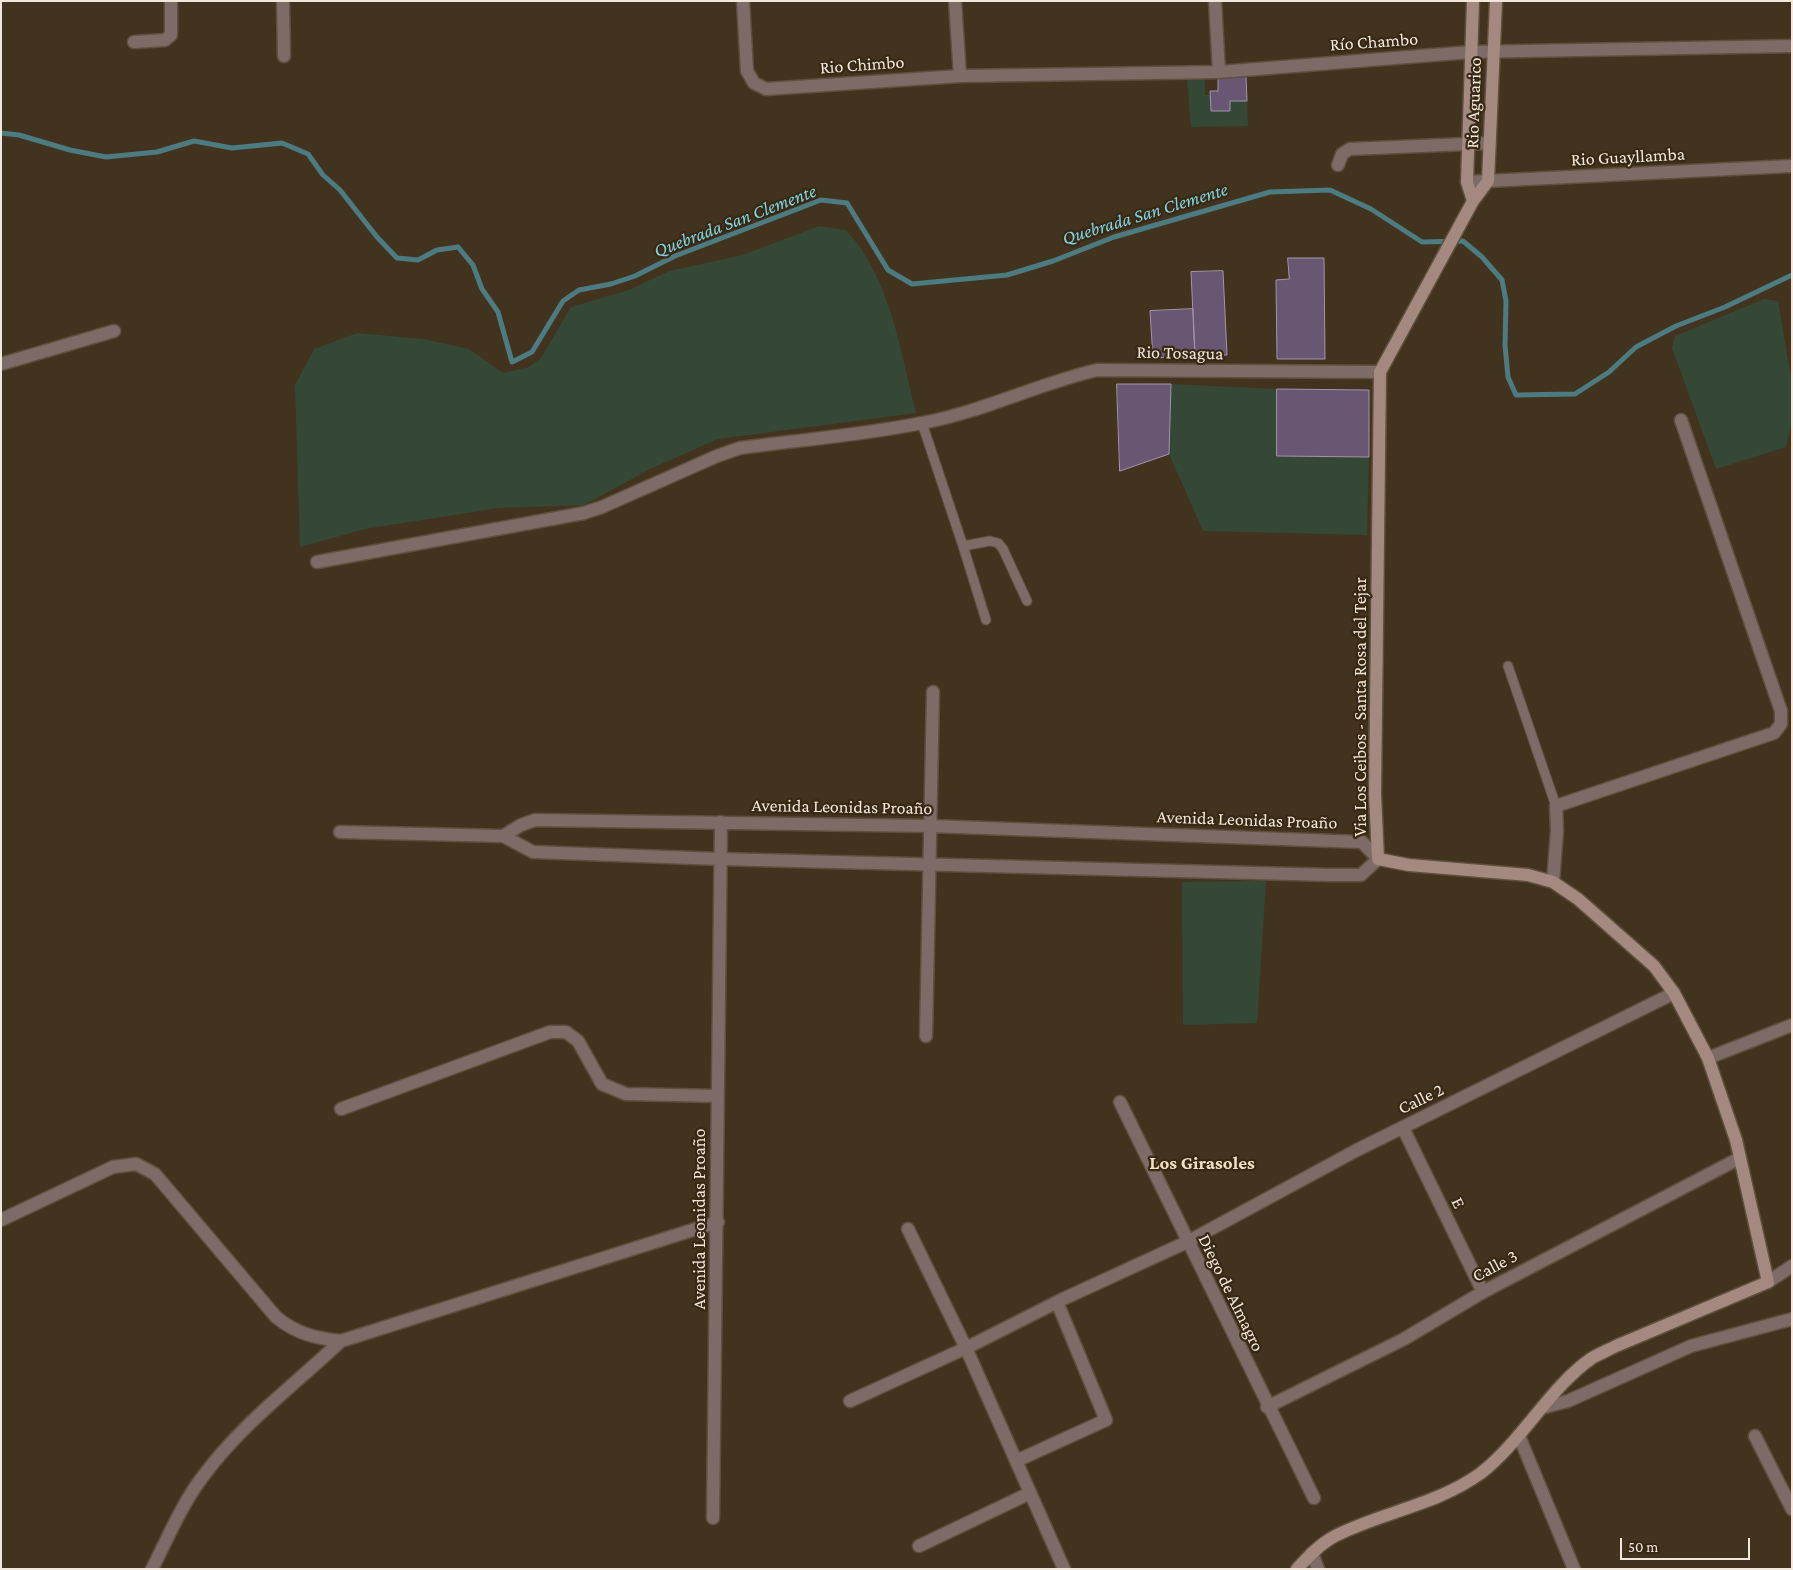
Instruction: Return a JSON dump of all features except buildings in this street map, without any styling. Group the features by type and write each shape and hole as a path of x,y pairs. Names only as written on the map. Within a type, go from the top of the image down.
{"main road":[{"name":"Rio Aguarico","path":"1471,206 1467,182 1473,1"},
{"name":"Rio Aguarico","path":"1488,181 1496,1"},
{"path":"1471,206 1488,181"},
{"name":"Via Los Ceibos - Santa Rosa del Tejar","path":"1471,206 1380,372 1375,794 1378,859 1410,865 1520,874 1553,882 1578,899 1622,940 1642,954 1674,993 1708,1058 1740,1158 1768,1282"},
{"path":"1297,1569 1312,1553 1333,1537 1434,1499 1460,1486 1481,1472 1519,1436 1570,1377 1592,1358 1624,1342 1768,1282"}],"street":[{"path":"134,42 165,40 170,35 171,1"},
{"path":"283,1 284,56"},
{"name":"Rio Chimbo","path":"743,1 747,71 754,83 766,89 960,76"},
{"path":"955,1 960,76"},
{"path":"1215,1 1219,72"},
{"name":"Río Chambo","path":"960,76 1219,72 1471,52 1792,46"},
{"path":"1338,166 1342,154 1350,149 1490,143"},
{"name":"Rio Guayllamba","path":"1467,182 1792,166"},
{"path":"1,364 114,331"},
{"name":"Rio Tosagua","path":"317,562 584,513 740,448 922,423 985,407 1075,375 1097,370 1380,372"},
{"path":"1553,882 1557,831 1556,806 1774,733 1781,724 1778,702 1681,420"},
{"path":"926,1036 933,692"},
{"path":"503,836 521,825 535,820 721,822"},
{"name":"Avenida Leonidas Proaño","path":"713,1518 718,1222 717,1096 721,822 930,826 1362,842 1378,859"},
{"path":"340,832 503,836 533,852 720,859 1361,875 1378,859"},
{"name":"Calle 2","path":"850,1401 1188,1242 1357,1150 1674,993"},
{"path":"1708,1058 1792,1025"},
{"path":"341,1109 550,1032 566,1032 578,1041 602,1084 614,1090 626,1094 717,1096"},
{"name":"Diego de Almagro","path":"1120,1102 1267,1407 1314,1498"},
{"name":"E","path":"1403,1128 1483,1292"},
{"name":"Calle 3","path":"1267,1407 1404,1339 1483,1292 1740,1158"},
{"path":"1,1220 113,1167 136,1164 155,1174 276,1317 291,1329 309,1337 341,1342"},
{"path":"152,1569 189,1498 203,1476 226,1448 242,1430 341,1342 718,1222"},
{"path":"908,1229 966,1348 1064,1569"},
{"path":"1768,1282 1792,1266"},
{"path":"1016,1461 1106,1420 1057,1302"},
{"path":"1545,1407 1568,1401 1691,1346 1792,1319"},
{"path":"1519,1436 1574,1569"},
{"path":"1755,1436 1792,1509"},
{"path":"919,1546 1030,1493"},
{"path":"1312,1553 1318,1569"}],"lane":[{"path":"922,423 986,620"},
{"path":"963,546 990,541 998,543 1003,549 1027,601"},
{"path":"1508,666 1556,806"}],"green space":[{"path":"1187,78 1205,78 1205,95 1210,95 1211,111 1230,111 1230,101 1247,101 1248,126 1191,127"},
{"path":"819,226 846,230 874,270 892,316 916,413 718,439 650,469 584,505 499,508 365,529 300,547 295,385 314,349 357,333 423,339 469,349 503,373 529,367 541,358 571,307 629,290 669,271 743,255"},
{"path":"1764,299 1778,301 1792,383 1792,422 1786,447 1716,469 1672,348 1675,336"},
{"path":"1171,384 1277,389 1277,456 1369,457 1367,535 1203,531 1169,454"},
{"path":"1266,881 1257,1023 1183,1025 1182,882"}],"waterway":[{"name":"Quebrada San Clemente","path":"1,133 19,135 70,150 106,157 157,152 194,141 232,148 282,143 308,154 323,175 340,190 377,237 397,258 418,260 437,250 458,247 473,265 482,289 498,312 512,362 532,352 563,301 579,290 611,284 635,276 675,256 821,200 847,203 888,270 912,284 1007,275 1053,261 1114,237 1270,192 1330,190 1371,209 1422,242 1463,241 1482,257 1502,280 1506,301 1505,345 1508,377 1516,395 1575,394 1609,372 1636,347 1676,326 1725,307 1792,275"}],"district":[{"name":"Los Girasoles","path":"1202,1163"}]}
